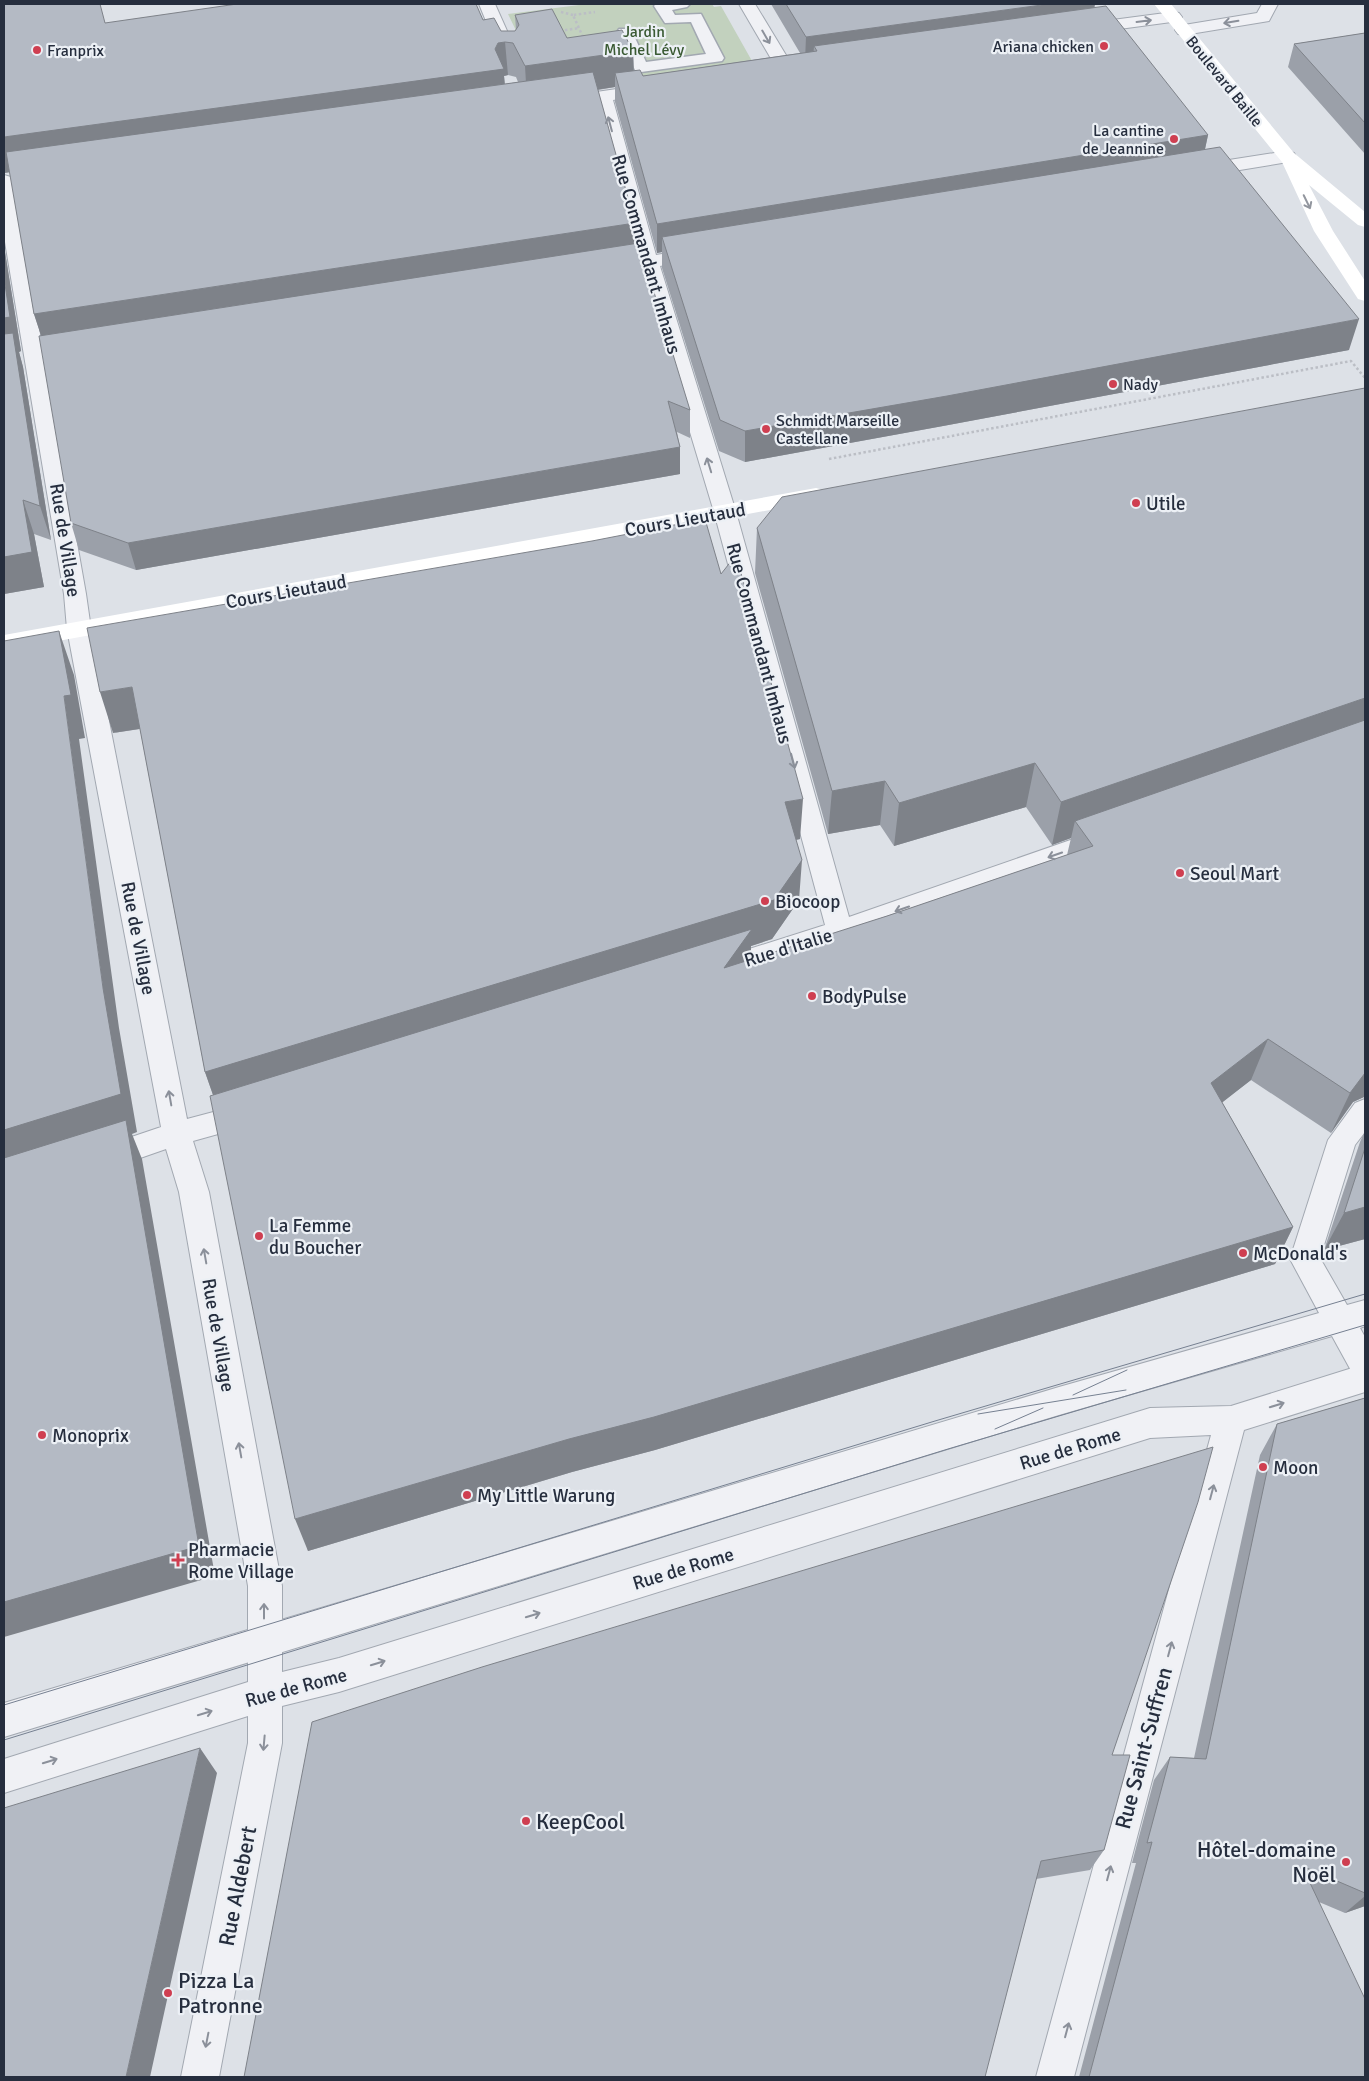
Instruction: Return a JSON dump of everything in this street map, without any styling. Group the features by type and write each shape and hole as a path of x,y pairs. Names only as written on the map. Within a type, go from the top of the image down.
{"main road":[{"name":"Boulevard Baille","path":"1173,17 1287,158 1365,221"},
{"name":"Boulevard Baille","path":"1287,158 1309,206 1340,262 1365,295"},
{"name":"Cours Lieutaud","path":"4,643 840,490"}],"street":[{"path":"487,4 511,59"},
{"path":"747,4 786,70"},
{"path":"1064,32 1173,17 1263,17 1270,4"},
{"path":"766,73 805,68"},
{"path":"547,104 670,86"},
{"name":"Rue Commandant Imhaus","path":"603,96 649,262 725,512 840,931"},
{"path":"1177,174 1287,158"},
{"name":"Rue de Village","path":"9,180 79,629 176,1134 194,1192 263,1577 264,1694"},
{"path":"590,271 717,250"},
{"name":"Rue d'Italie","path":"694,976 840,931 1124,831"},
{"path":"76,1167 176,1134 270,1108"},
{"path":"1365,1110 1342,1140 1305,1259 1352,1317 1365,1366"},
{"path":"4,1720 1059,1401 1352,1317"},
{"name":"Rue de Rome","path":"4,1776 264,1694 339,1675 1150,1423 1231,1420 1365,1378"},
{"name":"Rue Saint-Suffren","path":"1055,2077 1231,1420"},
{"name":"Rue Aldebert","path":"200,2077 265,1743 264,1694"}],"lane":[{"path":"625,32 641,67 716,58 696,17 670,20 662,6 682,4"}],"path":[{"path":"561,12 574,15"},
{"path":"554,32 579,28"},
{"path":"828,460 1351,361 1365,378"}],"green space":[{"name":"Jardin Michel Lévy","path":"587,4 712,4 714,7 721,6 752,61 630,78 524,47 508,14"}],"building":[{"path":"4,4 100,4 105,23 237,4 476,4 483,20 494,18 501,31 515,31 519,25 515,15 552,9 567,38 622,30 633,51 525,66 513,43 505,42 498,43 495,49 504,69 4,137"},
{"path":"786,4 1049,4 806,37"},
{"path":"1106,6 1208,135 657,224 615,73 640,70 643,76 817,51 814,46"},
{"path":"1365,33 1365,123 1294,44"},
{"path":"593,72 635,223 34,314 6,152"},
{"path":"1220,147 1359,319 947,396 745,431 720,420 662,237"},
{"path":"639,243 690,410 668,401 680,447 128,543 71,523 39,336"},
{"path":"4,278 10,317 4,318"},
{"path":"13,333 40,506 23,500 32,552 4,557 4,334"},
{"path":"1365,388 1365,698 1061,802 1035,763 899,803 885,781 832,791 757,528 782,497"},
{"path":"705,519 721,574 736,555 803,799 785,802 802,860 774,900 205,1072 132,687 100,692 87,628 592,541"},
{"path":"59,631 71,695 64,696 103,988 121,1094 4,1130 4,641"},
{"path":"1365,720 1365,1073 1350,1093 1268,1039 1211,1083 1293,1227 654,1417 569,1439 295,1519 210,1096 752,929 724,968 887,916 1093,846 1075,821"},
{"path":"126,1120 199,1546 4,1602 4,1158"},
{"path":"1365,1148 1365,1207 1344,1213"},
{"path":"1365,1398 1365,1893 1302,1866 1365,1999 1365,2077 1089,2077 1152,1842 1147,1843 1170,1757 1206,1759 1277,1424"},
{"path":"1213,1447 1198,1502 1112,1755 1130,1755 1104,1850 1041,1861 985,2077 244,2077 312,1722 482,1667"},
{"path":"200,1748 126,2077 4,2077 4,1808"}],"tram line":[{"path":"4,1705 935,1421 1365,1294"},
{"path":"4,1740 948,1449 1365,1325"},
{"path":"1073,1395 1127,1370"},
{"path":"978,1414 1126,1390"},
{"path":"995,1429 1043,1408"}],"place":[{"name":"Ariana chicken","path":"1104,46"},
{"name":"Franprix","path":"37,50"},
{"name":"La cantine de Jeannine","path":"1174,139"},
{"name":"Nady","path":"1113,384"},
{"name":"Schmidt Marseille Castellane","path":"766,429"},
{"name":"Utile","path":"1136,503"},
{"name":"Seoul Mart","path":"1180,873"},
{"name":"Biocoop","path":"765,901"},
{"name":"BodyPulse","path":"812,996"},
{"name":"La Femme du Boucher","path":"259,1236"},
{"name":"McDonald's","path":"1243,1253"},
{"name":"Monoprix","path":"42,1435"},
{"name":"Moon","path":"1263,1467"},
{"name":"My Little Warung","path":"467,1495"},
{"name":"Pharmacie Rome Village","path":"178,1560"},
{"name":"KeepCool","path":"526,1821"},
{"name":"Hôtel-domaine Noël","path":"1346,1862"},
{"name":"Pizza La Patronne","path":"168,1993"}]}
